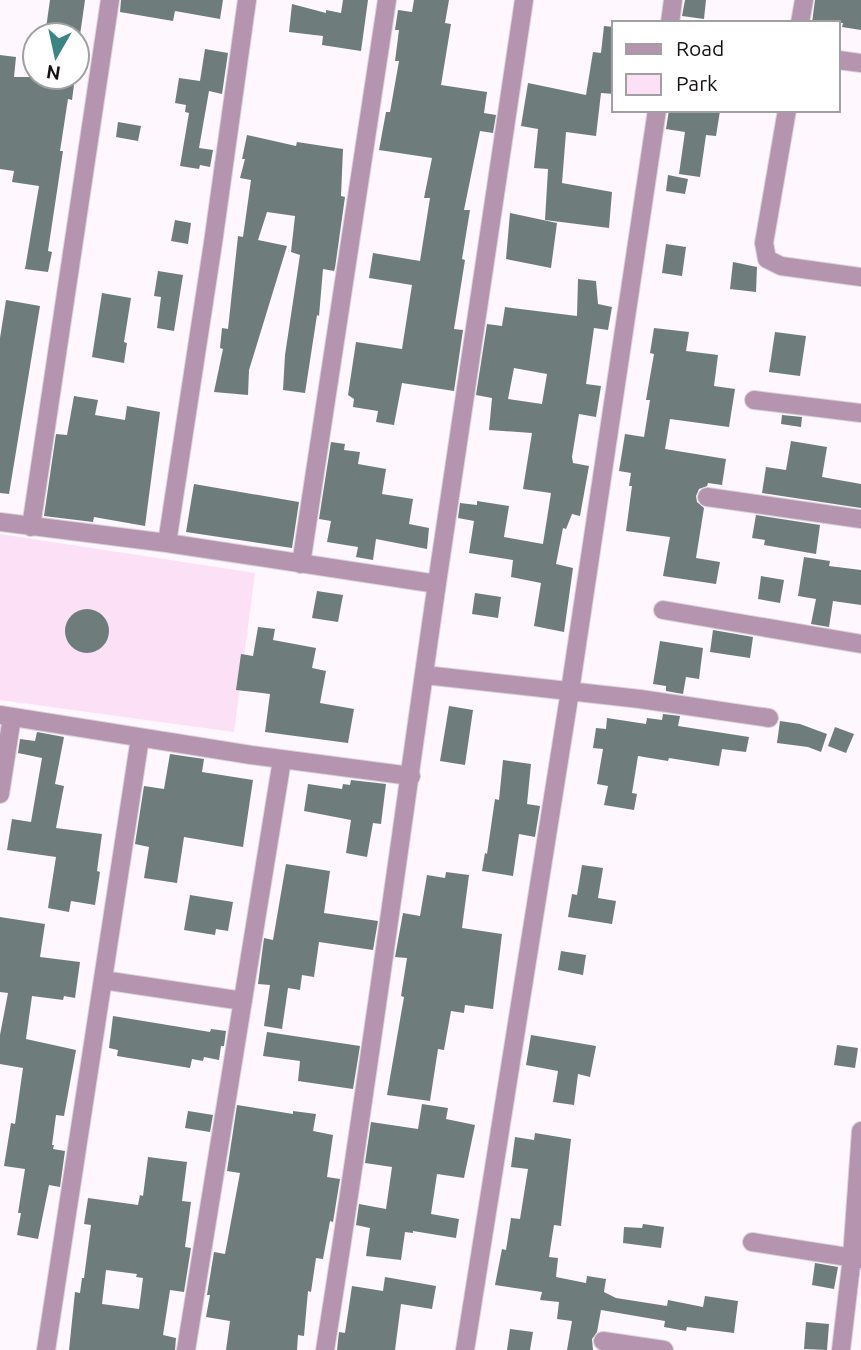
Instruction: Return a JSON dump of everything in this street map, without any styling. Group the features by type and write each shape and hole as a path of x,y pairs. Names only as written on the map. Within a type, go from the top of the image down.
{"street":[{"path":"30,527 110,0"},
{"path":"167,543 214,243 247,0"},
{"path":"301,564 387,0"},
{"path":"325,1350 524,0"},
{"path":"670,21 673,0"},
{"path":"800,21 804,0"},
{"path":"840,60 861,63"},
{"path":"465,1350 570,691 657,112"},
{"path":"787,112 764,243 767,259 781,266 861,277"},
{"path":"754,400 861,413"},
{"path":"707,497 861,519"},
{"path":"0,523 167,543 437,584"},
{"path":"663,610 861,644"},
{"path":"425,675 719,709 769,718"},
{"path":"0,794 6,716 282,760 411,776"},
{"path":"46,1350 140,738"},
{"path":"186,1350 282,760"},
{"path":"103,980 243,1001"},
{"path":"841,1350 857,1258 861,1131"},
{"path":"752,1242 857,1258"},
{"path":"603,1341 664,1350"}],"green space":[{"path":"0,534 255,573 234,732 0,700"}],"building":[{"path":"50,0 85,0 82,21 47,21"},
{"path":"121,0 223,0 220,19 175,11 173,21 120,12"},
{"path":"343,0 368,0 361,51 322,45 323,36 289,32 292,4 326,13 326,10 341,13"},
{"path":"414,0 449,0 445,23 451,24 441,85 487,92 484,113 496,115 493,133 480,131 464,210 470,210 454,329 463,330 454,391 402,383 394,425 376,422 378,411 353,407 354,399 348,395 356,342 402,349 412,285 369,278 373,253 420,261 430,198 424,198 432,158 379,150 386,112 390,112 399,61 395,61 399,30 395,30 398,10 412,12"},
{"path":"685,0 706,0 704,19 682,16"},
{"path":"815,0 861,0 861,30 842,27 843,23 840,21 812,21"},
{"path":"604,26 612,27 612,94 601,93 596,136 566,132 562,183 612,192 609,228 545,220 548,169 534,168 538,129 521,126 528,83 586,95 593,52 601,53"},
{"path":"205,49 228,53 222,94 209,91 199,148 213,150 210,167 200,165 199,169 180,166 189,113 185,112 186,105 175,103 179,78 200,81"},
{"path":"0,55 16,57 14,77 21,77 21,91 73,91 72,100 68,99 60,151 63,151 48,251 52,252 48,272 25,269 39,186 12,182 14,171 0,169"},
{"path":"669,112 720,112 716,136 706,135 700,177 679,174 685,132 666,129"},
{"path":"118,122 141,126 138,141 116,137"},
{"path":"247,135 296,146 297,142 343,149 341,196 345,197 335,268 334,271 323,269 319,316 317,315 305,393 283,390 285,355 300,255 291,252 295,216 267,212 258,240 287,246 249,370 248,395 214,392 223,349 220,348 222,328 228,329 238,236 243,237 251,180 240,178"},
{"path":"668,175 688,179 685,194 666,191"},
{"path":"510,213 557,223 551,268 506,259"},
{"path":"175,220 191,223 188,244 171,241"},
{"path":"666,244 686,247 682,276 662,273"},
{"path":"733,262 757,267 756,292 730,289"},
{"path":"158,271 183,275 174,331 157,328 161,297 154,296"},
{"path":"578,279 596,281 598,304 612,307 608,330 594,328 586,384 601,386 596,417 579,414 572,457 573,463 589,466 580,516 572,514 566,529 563,528 556,564 573,568 564,632 534,626 541,583 511,577 513,560 469,553 474,521 458,518 460,503 477,505 477,501 509,506 504,537 543,544 551,493 523,489 532,433 489,430 492,398 476,395 487,324 502,326 505,307 577,316","holes":["514,368 547,374 542,404 508,399"]},
{"path":"102,293 131,298 124,342 127,343 124,363 92,357"},
{"path":"6,300 40,306 9,494 0,493 0,338"},
{"path":"654,328 689,332 686,351 718,355 714,386 735,389 729,427 670,419 665,449 726,459 722,485 708,483 699,489 696,496 697,502 704,508 696,558 720,562 716,584 663,576 670,537 626,531 632,486 629,486 631,473 619,471 625,434 644,437 650,400 646,400 654,354 650,353"},
{"path":"775,332 806,336 800,376 769,372"},
{"path":"74,396 98,400 95,415 125,420 127,406 160,412 145,526 94,517 93,522 44,516 56,434 67,435"},
{"path":"782,415 802,417 801,427 781,424"},
{"path":"791,441 827,447 822,477 861,484 861,508 762,493 766,467 786,470"},
{"path":"331,442 345,444 344,450 360,452 358,464 386,469 382,494 413,499 409,524 429,528 427,549 376,539 373,560 356,557 358,547 327,542 331,521 319,519"},
{"path":"194,484 299,502 292,548 186,532"},
{"path":"756,515 820,525 816,554 764,545 765,540 752,538"},
{"path":"804,557 830,561 829,566 861,570 861,605 833,601 829,627 811,624 816,599 798,596"},
{"path":"761,576 784,580 780,603 758,599"},
{"path":"317,591 343,595 338,622 312,618"},
{"path":"475,593 501,597 498,618 472,614"},
{"path":"87,609 102,616 109,631 102,646 87,653 72,646 65,631 72,616"},
{"path":"258,627 275,629 273,640 316,648 312,668 326,671 320,703 354,709 348,743 265,732 270,694 236,690 241,654 253,656"},
{"path":"713,630 753,637 750,658 710,652"},
{"path":"660,641 703,648 699,679 686,677 683,694 666,691 666,686 653,684"},
{"path":"449,706 473,710 465,765 440,761"},
{"path":"663,714 680,716 678,726 749,737 746,752 722,749 719,766 638,756 632,793 637,794 634,810 604,805 608,786 597,784 603,749 593,748 596,728 606,729 607,718 646,724 647,718 662,720"},
{"path":"780,721 800,724 827,734 821,752 808,747 777,743"},
{"path":"835,727 854,734 846,753 828,746"},
{"path":"37,732 64,737 55,784 64,786 56,828 102,834 95,905 71,901 69,912 48,908 56,857 7,850 12,819 31,822 42,758 18,753 20,739 35,741"},
{"path":"170,754 204,759 202,772 253,780 243,847 184,837 177,883 144,878 149,847 135,844 144,786 164,789"},
{"path":"503,760 531,764 527,804 540,806 535,837 519,834 513,876 482,871 495,799 499,800"},
{"path":"351,780 386,784 381,824 373,823 367,857 346,853 351,820 304,811 308,784 342,789 343,784 350,785"},
{"path":"286,864 330,871 324,913 378,921 373,950 319,942 314,977 302,975 300,990 288,988 282,1029 264,1026 270,985 258,984 264,938 273,940"},
{"path":"582,865 603,868 598,898 616,901 612,924 568,917 572,894 577,895"},
{"path":"446,872 469,875 462,928 502,934 493,1009 465,1005 464,1013 451,1011 444,1050 438,1049 430,1101 387,1095 404,997 401,996 407,958 395,957 403,913 420,916 427,875 445,878"},
{"path":"190,895 233,902 228,931 216,929 215,935 184,930"},
{"path":"0,917 45,924 40,957 80,962 75,998 64,996 63,1000 32,996 26,1039 76,1050 64,1116 56,1115 52,1145 53,1149 65,1151 60,1187 49,1185 38,1239 17,1235 25,1169 4,1166 11,1123 15,1124 23,1068 0,1064 0,1035 8,993 0,992"},
{"path":"561,951 586,955 583,975 558,970"},
{"path":"113,1016 210,1032 211,1029 226,1031 224,1046 221,1046 219,1060 204,1057 203,1061 192,1059 190,1068 117,1056 118,1050 109,1048"},
{"path":"267,1032 360,1046 353,1089 298,1081 300,1061 263,1056"},
{"path":"531,1035 596,1046 590,1077 578,1074 574,1105 553,1102 558,1071 526,1065"},
{"path":"837,1045 858,1048 855,1068 834,1065"},
{"path":"422,1104 448,1108 446,1119 475,1125 464,1178 437,1174 431,1214 459,1219 456,1238 405,1232 401,1260 366,1256 370,1228 356,1225 359,1204 386,1209 392,1167 365,1163 371,1122 418,1129"},
{"path":"237,1105 293,1114 293,1111 316,1114 313,1131 333,1135 327,1177 340,1179 333,1222 330,1221 323,1259 316,1258 311,1292 308,1291 304,1336 298,1335 297,1350 226,1350 230,1321 206,1317 214,1252 225,1254 240,1173 227,1171"},
{"path":"188,1111 213,1115 210,1132 185,1128"},
{"path":"535,1133 571,1139 561,1226 554,1225 549,1257 558,1258 556,1277 586,1283 587,1276 606,1279 604,1292 616,1298 667,1306 668,1300 703,1307 705,1296 738,1301 734,1333 687,1327 686,1331 664,1327 665,1321 601,1310 597,1332 592,1339 593,1350 567,1350 572,1321 557,1319 559,1302 540,1300 542,1292 495,1285 502,1249 506,1250 511,1218 520,1219 528,1169 511,1167 515,1137 534,1140"},
{"path":"148,1157 187,1162 182,1201 191,1202 185,1247 191,1248 184,1292 170,1290 163,1335 176,1338 175,1350 69,1350 75,1292 80,1293 84,1278 91,1225 84,1224 88,1198 138,1205 140,1195 143,1196","holes":["106,1270 137,1274 136,1277 143,1278 139,1309 102,1304"]},
{"path":"643,1224 664,1227 661,1248 623,1243 624,1227 642,1228"},
{"path":"815,1263 838,1267 834,1289 812,1285"},
{"path":"385,1277 436,1286 432,1309 401,1304 395,1350 337,1350 339,1332 345,1333 352,1286 383,1291"},
{"path":"806,1322 829,1324 827,1350 804,1349"},
{"path":"510,1329 533,1332 530,1350 507,1350"}]}
